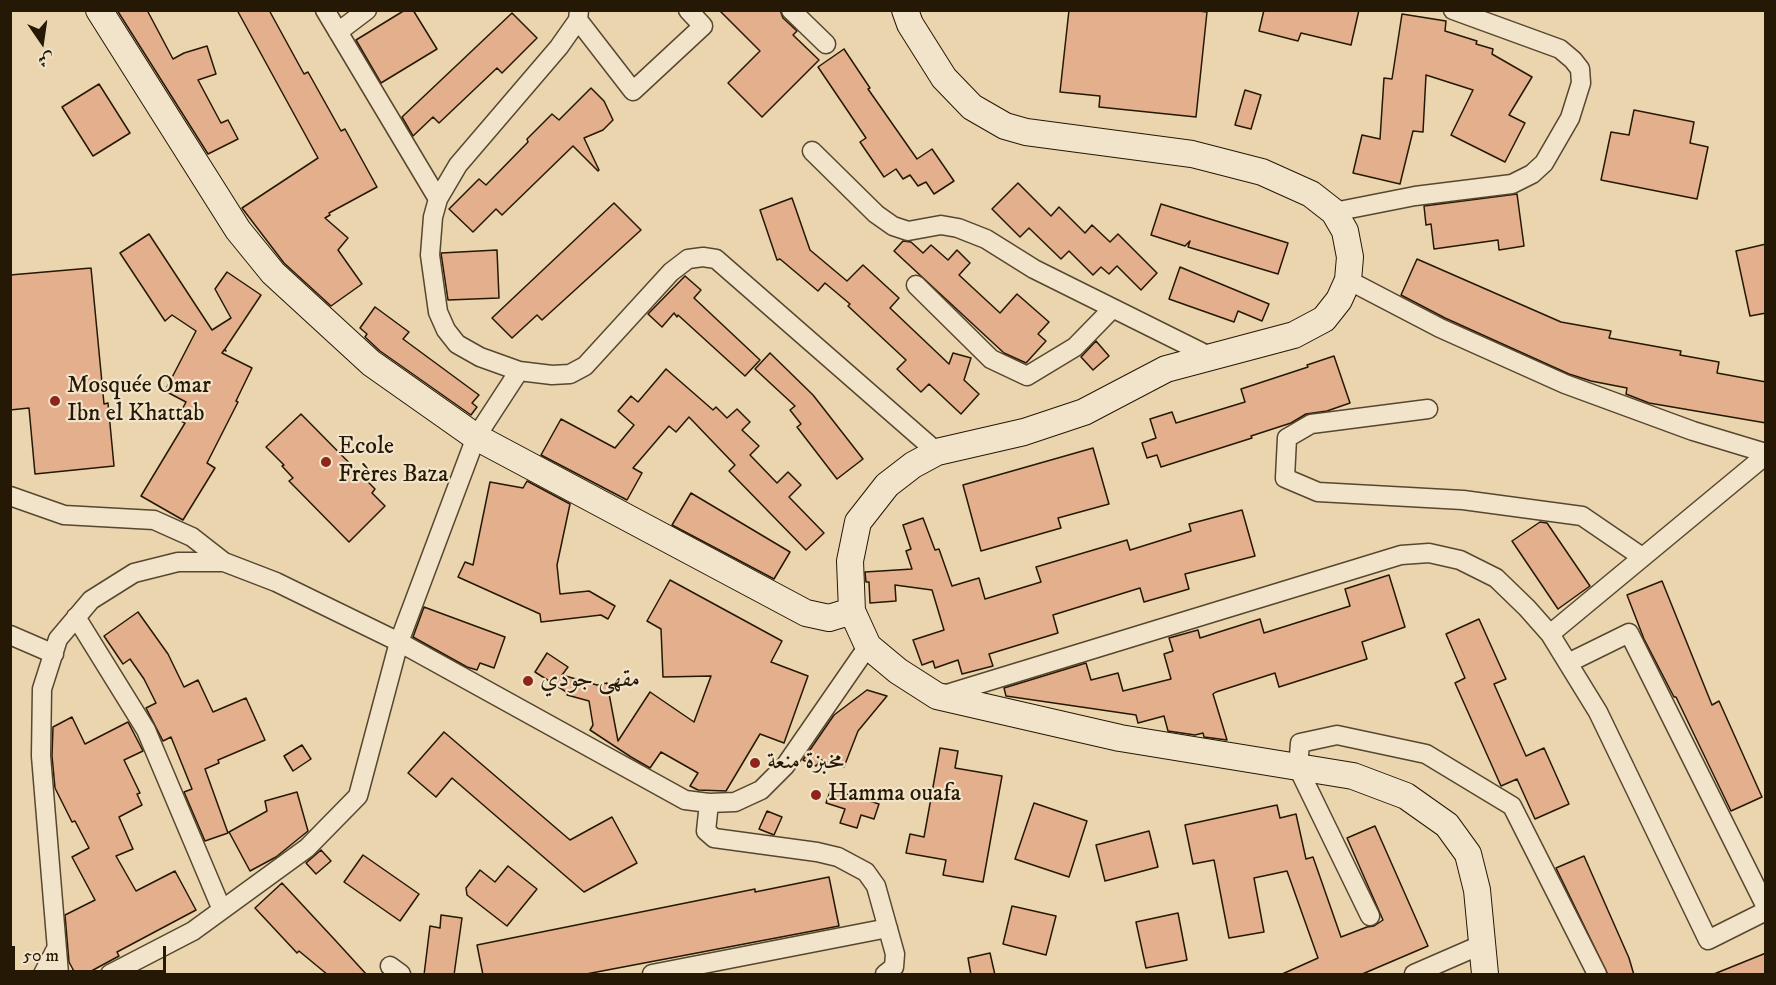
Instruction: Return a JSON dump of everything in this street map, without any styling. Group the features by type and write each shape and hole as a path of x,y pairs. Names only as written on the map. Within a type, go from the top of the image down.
{"main road":[{"path":"99,10 238,230 273,273 371,363 476,437 806,613 829,618 852,611"},
{"path":"905,10 910,24 944,78 972,107 1005,126 1026,132 1192,154 1262,172 1311,194 1334,212 1345,231 1350,257 1348,280 1339,300 1324,319 1294,335 1166,369 1084,412 1024,432 937,452 913,465 887,484 858,522 850,561 852,611 868,646 898,671 937,696 1120,738 1353,776 1406,796 1447,825 1468,854 1477,890 1485,975"}],"street":[{"path":"325,10 438,199"},
{"path":"338,32 367,10"},
{"path":"688,10 703,26 633,91 578,15 559,47 458,165 438,199 433,217 430,255 438,312 446,330 457,344 480,357 519,371 552,375 570,374 585,366 671,272 688,259 703,257 716,259 937,452"},
{"path":"791,10 826,44"},
{"path":"1334,212 1415,196 1512,184 1532,174 1544,163 1570,117 1581,83 1580,69 1574,60 1560,50 1453,10"},
{"path":"812,151 876,214 893,226 908,231 941,225 958,228 986,238 1034,269 1209,356"},
{"path":"1348,280 1440,328 1564,384 1766,454"},
{"path":"916,285 991,359 1027,376 1075,347 1112,309"},
{"path":"110,975 193,931 308,848 358,795 399,642 476,437 519,371"},
{"path":"1428,409 1311,424 1287,438 1285,478 1318,492 1463,500 1582,516 1642,557"},
{"path":"1550,634 1766,454"},
{"path":"10,496 64,514 154,520 192,537 224,562 276,582 399,642 685,800 709,804 735,802 761,790 785,766 868,646"},
{"path":"937,696 1401,555 1429,553 1460,560 1496,578 1550,634 1598,712 1708,940 1766,909 1629,633 1568,663"},
{"path":"59,975 41,756 42,689 58,639 91,600 134,573 178,562 224,562"},
{"path":"76,617 146,730 222,910"},
{"path":"10,635 54,654"},
{"path":"1370,916 1298,768 1300,743 1337,735 1426,754 1512,806 1597,975"},
{"path":"709,804 706,831 714,838 838,857 866,872 876,886 895,954 894,967 885,975"},
{"path":"652,975 888,928"},
{"path":"1414,975 1483,944"},
{"path":"43,975 57,947"}],"building":[{"path":"117,10 147,10 173,59 207,46 216,74 198,80 221,123 228,120 238,139 208,154"},
{"path":"237,10 269,10 304,74 308,72 341,131 345,129 377,187 329,213 330,215 325,218 348,238 338,250 362,284 331,306 284,263 242,208 318,158"},
{"path":"405,10 413,10 437,49 381,83 356,40"},
{"path":"719,10 780,10 783,18 797,31 793,35 819,60 762,117 728,83 760,51"},
{"path":"1069,10 1207,12 1196,117 1099,107 1100,96 1060,92"},
{"path":"1264,10 1359,10 1351,45 1301,33 1298,41 1259,31"},
{"path":"512,13 537,38 502,73 497,68 439,123 433,117 413,136 402,117"},
{"path":"1402,14 1446,21 1445,31 1477,41 1476,44 1493,49 1492,54 1532,77 1509,115 1525,123 1505,162 1451,135 1473,90 1426,75 1423,132 1413,131 1400,184 1353,173 1362,135 1380,139 1384,78 1392,79"},
{"path":"844,49 870,88 868,89 917,159 932,149 954,181 934,194 926,182 918,186 910,175 903,179 896,169 884,177 860,142 866,138 818,67"},
{"path":"99,84 130,133 93,156 62,107"},
{"path":"591,88 604,101 613,120 603,130 584,138 598,171 573,146 502,215 496,209 473,232 449,209 479,179 486,185 552,114 559,120"},
{"path":"1245,90 1261,95 1251,129 1235,125"},
{"path":"1634,110 1694,122 1690,143 1708,147 1697,199 1601,180 1611,132 1629,135"},
{"path":"1018,183 1051,216 1059,207 1085,233 1092,225 1110,242 1118,234 1157,273 1141,290 1117,266 1109,274 1101,267 1093,275 1069,251 1061,259 1029,228 1020,237 992,209"},
{"path":"1517,194 1524,246 1499,250 1498,240 1434,249 1431,224 1426,225 1424,206"},
{"path":"792,198 810,250 847,281 863,265 899,298 890,308 949,364 953,353 971,358 964,380 979,394 961,414 929,384 921,392 897,369 906,360 848,306 850,304 825,283 818,291 780,259 777,260 760,210"},
{"path":"614,203 641,230 542,320 537,315 512,338 492,318"},
{"path":"1161,204 1288,243 1278,274 1188,247 1190,241 1185,246 1151,235"},
{"path":"149,234 212,330 231,318 215,289 227,272 261,295 225,349 226,351 222,353 252,368 236,401 238,402 207,463 215,468 183,520 141,496 185,423 177,419 186,402 165,391 196,331 172,315 165,321 120,253"},
{"path":"903,241 911,242 923,253 931,245 948,260 957,250 970,263 959,275 1000,313 1017,294 1049,322 1038,334 1046,341 1026,363 1004,353 894,251"},
{"path":"1766,244 1766,313 1750,316 1736,251"},
{"path":"497,250 499,298 448,300 441,253"},
{"path":"1417,259 1561,322 1611,331 1609,338 1681,351 1680,355 1719,362 1717,373 1766,382 1766,423 1649,403 1626,394 1627,388 1569,374 1445,318 1401,295"},
{"path":"1180,267 1269,304 1262,321 1238,311 1234,322 1169,299"},
{"path":"91,268 104,404 108,403 114,466 35,474 29,408 10,410 10,275"},
{"path":"685,276 701,290 694,298 760,360 745,376 678,315 677,317 674,313 662,327 648,314"},
{"path":"375,307 409,332 403,339 479,395 472,403 477,407 471,415 380,351 365,337 367,334 360,328"},
{"path":"1096,341 1109,356 1093,370 1081,357"},
{"path":"770,353 813,395 863,459 837,479 797,427 801,424 790,410 795,406 755,369"},
{"path":"1334,356 1350,403 1327,411 1306,414 1291,423 1251,436 1252,438 1161,467 1157,455 1147,458 1142,443 1156,438 1150,419 1172,412 1176,423 1245,402 1241,389"},
{"path":"666,369 713,410 716,407 727,418 737,409 750,422 742,430 759,446 750,455 777,483 788,472 801,485 789,497 824,533 806,550 729,471 735,465 689,417 676,432 669,426 633,468 642,473 627,500 541,455 561,419 615,448 634,425 618,411 631,396 638,402"},
{"path":"301,414 375,489 372,493 385,506 349,542 289,481 293,478 266,447"},
{"path":"1093,448 1109,504 1058,518 1061,528 981,551 963,485"},
{"path":"527,481 570,504 557,565 560,594 589,591 615,606 608,619 601,615 541,622 540,614 458,577 465,562 473,565 490,482 523,488"},
{"path":"691,493 790,552 774,579 672,525"},
{"path":"1242,510 1255,556 1185,574 1189,589 1144,602 1140,588 1053,615 1058,633 989,654 993,666 962,674 958,660 935,668 933,661 922,665 913,640 944,630 932,590 895,585 896,601 870,603 869,582 866,582 865,572 912,569 906,551 911,549 903,525 923,518 935,550 939,549 952,586 979,578 985,599 1041,582 1036,567 1127,540 1130,550 1191,531 1189,524"},
{"path":"1540,522 1547,523 1590,586 1558,609 1512,541"},
{"path":"1389,575 1405,627 1362,642 1367,659 1279,687 1275,673 1216,692 1213,694 1227,740 1204,737 1203,733 1195,735 1168,731 1164,716 1138,723 1136,715 1006,696 1004,688 1086,663 1091,680 1118,673 1123,691 1171,679 1164,654 1173,651 1169,638 1198,630 1200,638 1260,619 1264,633 1350,606 1345,589"},
{"path":"670,580 782,641 771,662 808,676 784,743 760,734 726,791 698,790 690,786 698,773 661,752 650,768 631,757 590,730 593,725 589,701 567,695 568,693 535,672 547,653 568,667 562,675 597,685 607,683 618,741 650,692 694,722 711,676 663,677 661,629 647,621"},
{"path":"1662,581 1712,705 1719,701 1762,797 1731,811 1676,697 1644,639 1627,595"},
{"path":"424,607 505,637 494,668 480,663 477,670 467,667 413,637"},
{"path":"138,612 168,654 184,687 198,680 213,712 246,698 265,740 218,760 219,763 205,769 228,833 205,841 184,792 192,789 171,737 163,741 146,708 156,703 144,679 130,659 123,664 104,636"},
{"path":"1479,619 1506,679 1494,684 1526,756 1544,748 1569,804 1535,819 1517,779 1501,786 1455,683 1465,678 1446,634"},
{"path":"867,690 887,696 858,731 844,767 821,760 816,766 803,760 834,715"},
{"path":"72,717 85,744 128,722 143,751 124,760 140,793 137,794 142,805 119,817 133,849 116,856 136,891 175,871 196,910 117,952 119,956 84,975 76,975 69,962 65,915 95,900 72,857 89,848 75,821 72,822 55,788 52,756 53,727"},
{"path":"444,732 570,840 612,817 637,863 584,892 452,778 436,797 408,773"},
{"path":"302,745 311,759 293,771 284,756"},
{"path":"940,748 958,751 955,768 1002,776 983,882 943,875 946,860 906,853 910,834 924,837"},
{"path":"831,789 879,804 874,819 861,815 857,828 840,823 845,809 826,803"},
{"path":"297,792 308,831 276,857 250,871 229,832 267,811 265,801"},
{"path":"1034,803 1087,821 1069,877 1015,859"},
{"path":"1277,805 1280,818 1296,814 1306,859 1313,857 1341,937 1374,926 1383,920 1347,838 1375,826 1428,946 1360,975 1280,975 1318,958 1287,871 1254,878 1264,932 1229,938 1214,860 1193,864 1185,825"},
{"path":"767,811 782,817 774,835 759,829"},
{"path":"1149,831 1158,867 1105,881 1096,845"},
{"path":"321,850 331,861 316,874 306,863"},
{"path":"363,855 419,894 400,921 344,882"},
{"path":"1584,856 1629,958 1634,975 1608,975 1556,868"},
{"path":"508,866 537,889 507,926 467,895 466,888 480,870 495,882"},
{"path":"829,877 839,926 581,975 483,975 477,945 755,889 755,892"},
{"path":"282,883 367,975 328,975 299,951 297,953 255,908"},
{"path":"1012,906 1056,916 1046,955 1003,944"},
{"path":"1178,913 1187,960 1146,968 1136,922"},
{"path":"441,915 462,918 454,975 424,975 430,926 440,928"},
{"path":"990,953 995,975 971,975 968,958"},
{"path":"1766,953 1766,975 1714,975 1714,974"}],"place":[{"name":"Mosquée Omar Ibn el Khattab","path":"55,401"},
{"name":"Ecole Frères Baza","path":"326,462"},
{"name":"مقهى جودي","path":"528,681"},
{"name":"مخبزة منعة","path":"755,763"},
{"name":"Hamma ouafa","path":"816,795"}]}
